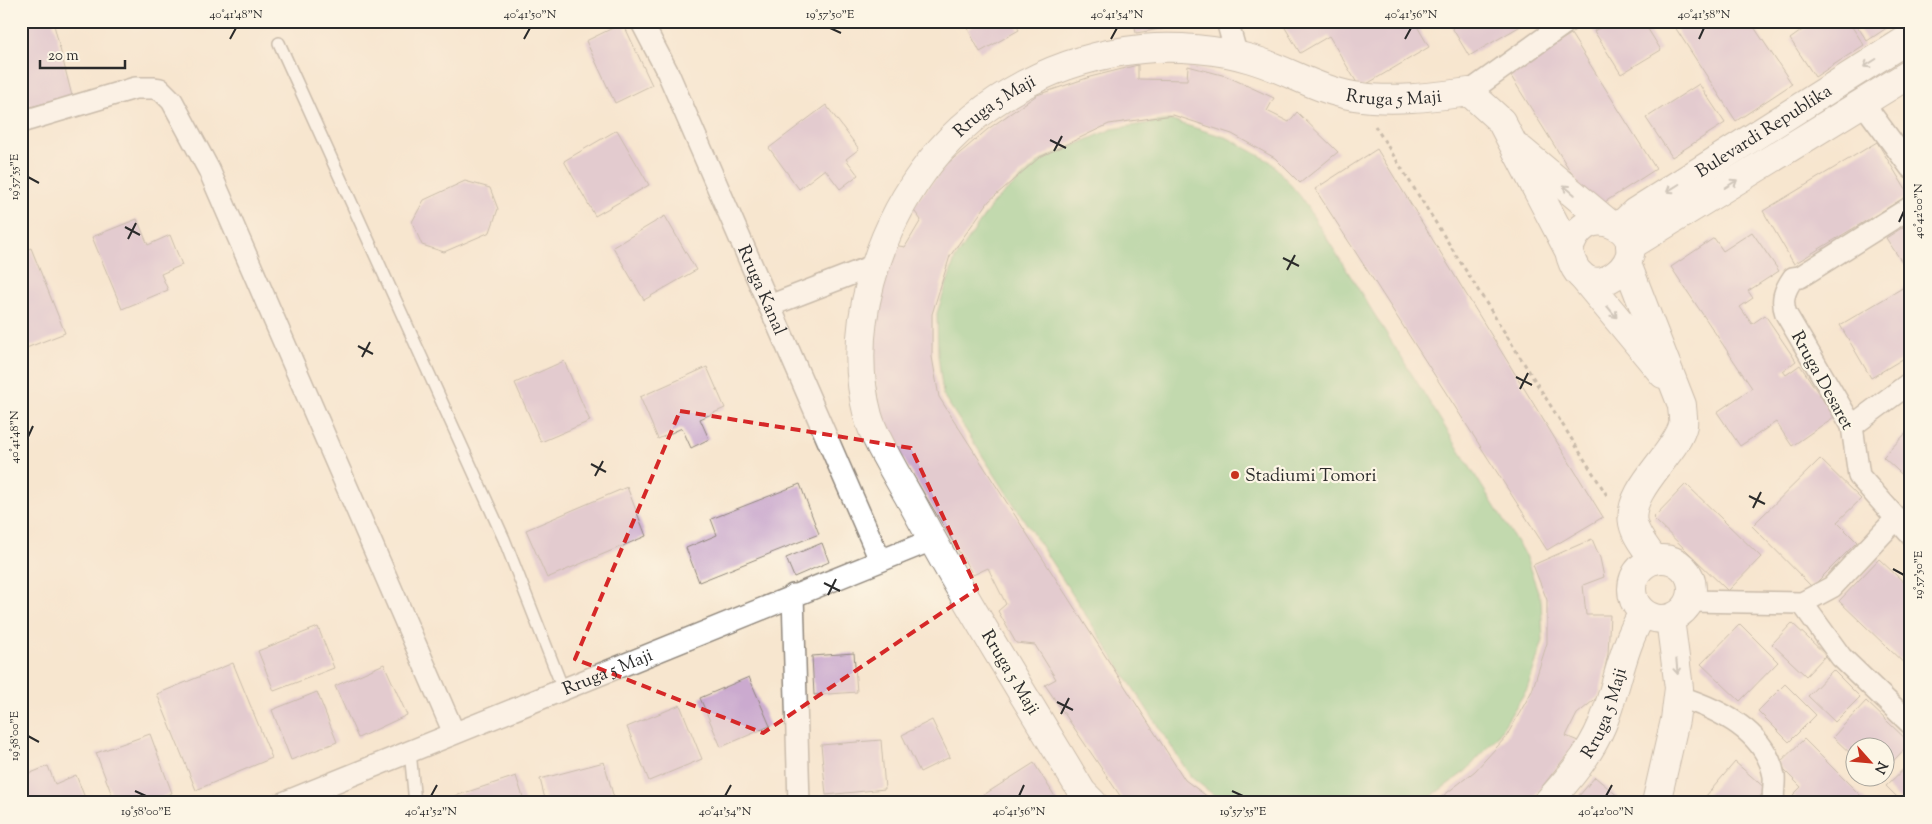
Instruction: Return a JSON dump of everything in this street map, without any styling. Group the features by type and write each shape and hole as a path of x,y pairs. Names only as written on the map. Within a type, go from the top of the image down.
{"street":[{"name":"Rruga Kanal","path":"641,21 668,73 880,560"},
{"path":"1227,21 1238,56"},
{"path":"1568,21 1469,92 1501,122 1575,263 1678,392"},
{"name":"Bulevardi Republika","path":"1620,240 1635,212 1911,37"},
{"name":"Rruga 5 Maji","path":"1086,799 932,540 869,418 863,380 862,337 865,311 875,265 888,230 921,174 940,150 967,122 1010,92 1040,76 1071,64 1106,54 1143,49 1175,49 1238,56 1249,58 1325,89 1355,96 1426,98 1469,92"},
{"name":"Bulevardi Republika","path":"1620,240 1863,103 1911,73"},
{"path":"21,122 135,88 160,90 172,101 209,170 454,733"},
{"path":"1863,103 1911,168"},
{"path":"1509,139 1620,240 1678,392 1682,405 1683,425 1636,500 1632,522 1654,560"},
{"name":"Rruga Desaret","path":"1911,207 1800,277 1793,278 1785,289 1782,304 1786,314 1852,426 1859,476 1911,535"},
{"path":"1593,222 1620,240 1619,275 1607,281 1593,281 1575,263 1572,238 1581,227 1593,222"},
{"path":"769,306 875,265"},
{"path":"1852,426 1911,382"},
{"path":"1690,601 1802,603 1821,595 1832,587 1896,518"},
{"name":"Rruga 5 Maji","path":"283,803 792,595 932,540"},
{"path":"1668,559 1680,564 1689,574 1693,588 1690,601 1683,612 1670,619 1656,619 1644,613 1635,603 1632,590 1634,577 1642,566 1654,560 1668,559"},
{"path":"792,595 799,803"},
{"path":"1802,603 1841,657 1911,724"},
{"name":"Rruga 5 Maji","path":"1547,803 1589,752 1602,725 1632,634 1644,613"},
{"path":"1656,803 1675,720 1677,696 1677,661 1670,619"},
{"path":"1677,696 1726,716 1751,734 1768,758 1774,776 1774,803"}],"lane":[{"path":"279,43 504,539 563,689"},
{"path":"410,751 415,803"}],"path":[{"path":"1355,96 1615,508 1632,522"}],"highlighted area":[{"path":"680,411 911,448 977,589 763,733 575,659"}],"green space":[{"name":"Stadiumi Tomori","path":"1169,120 1228,138 1271,162 1301,197 1525,555 1541,600 1543,641 1527,689 1497,737 1466,771 1422,803 1224,803 1191,777 943,395 938,355 937,313 955,259 993,203 1043,159 1112,129"}],"building":[{"path":"21,21 53,21 72,96 30,107 21,72"},
{"path":"982,21 1014,21 1019,30 980,52 968,29"},
{"path":"1134,21 1198,21 1198,23 1136,33"},
{"path":"1281,21 1414,21 1429,47 1360,88 1329,36 1300,53"},
{"path":"1448,21 1523,21 1524,24 1469,56"},
{"path":"1611,21 1643,21 1661,50 1621,74 1594,31"},
{"path":"1671,21 1750,21 1792,84 1736,121"},
{"path":"1805,21 1848,21 1864,45 1815,77 1790,39 1808,26"},
{"path":"1854,21 1897,21 1867,41"},
{"path":"623,23 652,85 615,103 586,41"},
{"path":"1571,34 1656,169 1594,209 1509,73"},
{"path":"1138,65 1138,79 1187,80 1188,66 1226,76 1274,98 1267,111 1289,122 1297,112 1338,152 1300,183 1275,158 1232,134 1173,115 1109,124 1040,157 989,201 950,256 932,314 932,357 939,397 1185,780 1216,803 1125,803 1045,685 1056,679 1035,645 1016,643 998,611 1006,604 988,568 973,575 883,425 872,358 878,302 893,245 905,247 921,220 912,208 947,164 988,129 1037,95 1090,77"},
{"path":"1699,84 1725,123 1672,157 1646,118"},
{"path":"826,105 859,149 846,159 858,175 840,189 825,169 799,189 769,148"},
{"path":"617,130 649,185 595,216 564,161"},
{"path":"1877,142 1909,195 1794,264 1763,211"},
{"path":"1377,149 1603,517 1547,550 1315,189"},
{"path":"465,181 490,188 498,209 490,232 444,252 422,245 412,222 424,200"},
{"path":"665,216 696,270 644,300 613,247"},
{"path":"137,219 148,245 170,235 182,265 161,274 168,290 122,309 92,237"},
{"path":"1911,222 1911,261 1904,265 1886,238"},
{"path":"1752,232 1779,271 1748,291 1753,298 1740,307 1752,324 1765,315 1796,361 1783,371 1786,375 1800,365 1834,417 1792,446 1776,422 1740,446 1717,412 1752,388 1671,267 1714,238 1723,251"},
{"path":"31,248 65,333 21,350 21,252"},
{"path":"1911,283 1911,354 1871,378 1840,325"},
{"path":"564,361 590,421 541,442 515,383"},
{"path":"707,367 725,408 700,419 709,439 691,448 682,428 658,439 640,397"},
{"path":"1911,428 1911,483 1883,457"},
{"path":"1820,459 1861,499 1837,522 1857,542 1812,587 1752,526"},
{"path":"800,484 819,534 699,582 686,548 717,535 711,519"},
{"path":"1686,484 1761,557 1728,591 1653,518"},
{"path":"627,487 646,536 547,578 526,530"},
{"path":"1592,539 1600,558 1604,577 1583,585 1586,615 1610,615 1608,654 1599,696 1577,714 1566,736 1578,741 1529,803 1434,803 1475,771 1506,737 1532,691 1547,643 1547,600 1533,565"},
{"path":"822,543 829,562 794,577 786,558"},
{"path":"1879,559 1911,589 1911,670 1839,601"},
{"path":"1792,623 1826,655 1806,676 1772,644"},
{"path":"1740,624 1778,662 1740,701 1701,664"},
{"path":"318,627 334,668 274,691 258,651"},
{"path":"854,653 857,692 814,695 812,656"},
{"path":"233,663 272,758 196,790 157,694"},
{"path":"384,664 407,715 358,738 335,686"},
{"path":"1833,670 1860,697 1835,722 1808,696"},
{"path":"749,677 770,726 721,747 700,698"},
{"path":"1785,684 1816,715 1789,742 1758,711"},
{"path":"317,692 337,742 291,760 272,710"},
{"path":"1866,701 1910,743 1894,760 1894,736 1844,736 1844,747 1833,737"},
{"path":"680,705 702,759 649,781 627,727"},
{"path":"932,720 950,757 920,772 902,735"},
{"path":"150,734 172,793 146,803 115,803 96,753"},
{"path":"1804,739 1844,779 1844,786 1851,786 1868,803 1801,803 1793,795 1801,787 1778,764"},
{"path":"881,740 885,789 826,795 821,745"},
{"path":"604,762 615,802 546,803 540,779"},
{"path":"1735,762 1766,789 1755,803 1700,803"},
{"path":"1911,762 1911,803 1899,803 1901,801 1886,786 1894,786 1894,778"},
{"path":"1034,763 1059,803 971,803"},
{"path":"48,766 55,784 76,775 87,803 25,803 21,793 21,777"},
{"path":"516,776 525,803 451,803 449,798"},
{"path":"1595,777 1626,803 1573,803"}],"place":[{"name":"Stadiumi Tomori","path":"1235,475"}]}
